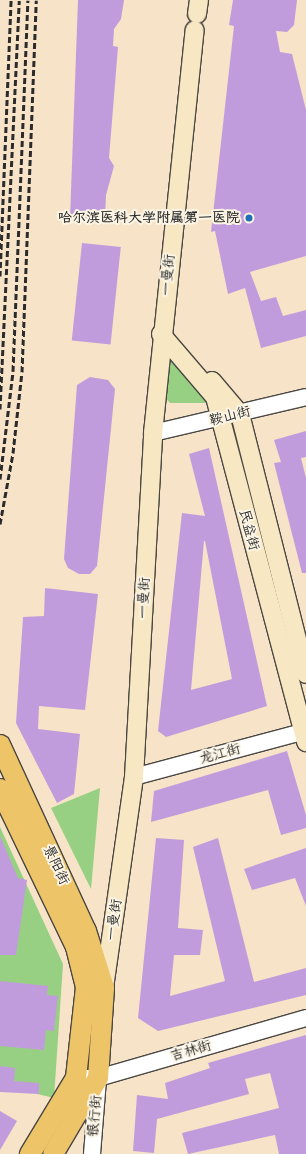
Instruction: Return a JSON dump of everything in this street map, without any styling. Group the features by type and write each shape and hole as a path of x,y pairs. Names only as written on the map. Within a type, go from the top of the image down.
{"main road":[{"name":"一曼街","path":"53,1154 98,1078 104,988 134,777 153,433 162,328 197,15"},
{"name":"民益街","path":"162,328 240,414 306,674"},
{"name":"民益街","path":"162,328 215,397 305,735"},
{"name":"景阳街","path":"4,754 86,931 104,988"},
{"name":"景阳街","path":"0,789 76,947 86,987 76,1078"},
{"path":"30,1154 76,1078"}],"street":[{"name":"鞍山街","path":"153,433 220,420 306,397"},
{"name":"龙江街","path":"134,777 305,735"},
{"name":"吉林街","path":"76,1078 98,1078 306,1018"},
{"name":"银行街","path":"92,1154 98,1078"}],"green space":[{"path":"172,354 211,399 208,403 170,403 165,397 165,357"},
{"path":"100,788 91,889 51,808"},
{"path":"0,827 63,964 54,1098 0,1085"}],"building":[{"path":"78,0 124,0 121,19 114,29 113,46 118,47 109,158 114,166 106,195 105,219 70,218"},
{"name":"哈尔滨医科大学附属第一医院","path":"233,0 297,0 294,25 287,32 276,31 280,52 292,54 306,110 306,256 250,272 261,301 276,297 283,316 306,310 306,336 261,348 245,288 228,294 215,231 211,232 234,26 229,25"},
{"path":"82,243 121,247 111,345 72,340"},
{"path":"90,377 108,380 115,389 97,566 90,574 79,574 68,568 64,559 77,385"},
{"path":"306,431 306,457 301,458 306,478 306,573 302,573 274,463 281,462 274,440"},
{"path":"209,448 267,706 166,737 158,731 182,513 205,516 189,454","holes":["204,541 205,541 232,679 191,690"]},
{"path":"45,588 98,594 85,710 39,706 38,729 80,734 74,794 57,803 16,723 23,617 44,616"},
{"path":"287,751 306,815 306,828 281,835 268,790 151,822 154,791"},
{"path":"0,836 18,878 27,880 16,955 0,955"},
{"path":"156,838 184,840 178,928 203,930 200,955 174,955 170,996 225,981 193,847 218,838 254,982 306,968 306,995 158,1031 138,1018"},
{"path":"306,848 306,906 295,878 252,890 244,869"},
{"path":"0,981 48,986 47,995 58,996 54,1031 46,1030 44,1050 0,1046"},
{"path":"306,1035 306,1154 279,1154 275,1135 188,1154 182,1133 279,1108 270,1073 245,1079 249,1094 157,1119 154,1153 133,1151 137,1095 168,1099 165,1083 210,1068 208,1063"},
{"path":"0,1066 15,1068 14,1081 39,1083 39,1094 0,1092"},
{"path":"0,1111 17,1121 0,1150"}],"railway":[{"path":"0,276 11,0"},
{"path":"0,409 19,0"},
{"path":"0,479 13,371 28,0"},
{"path":"0,524 13,453 22,372 36,0"}],"place":[{"name":"哈尔滨医科大学附属第一医院","path":"249,218"}]}
